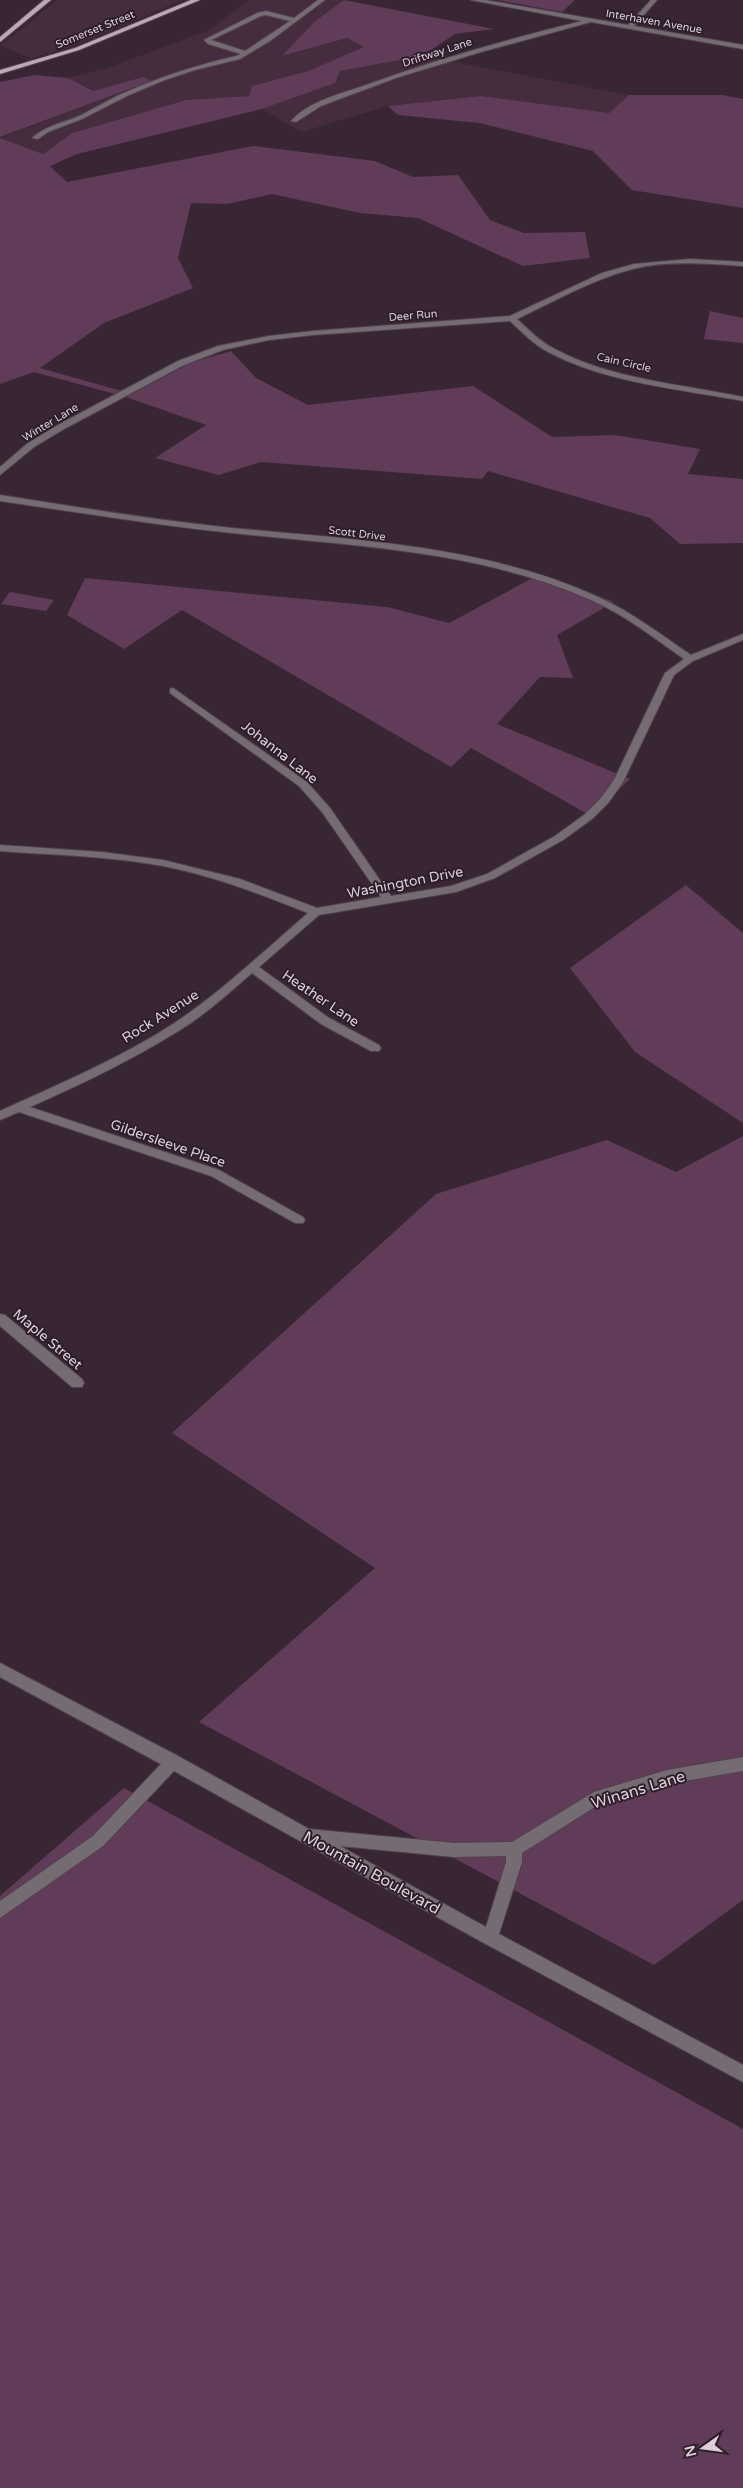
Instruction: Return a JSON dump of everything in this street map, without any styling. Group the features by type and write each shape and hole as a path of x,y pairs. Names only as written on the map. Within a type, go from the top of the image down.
{"main road":[{"path":"0,40 48,0"},
{"name":"Somerset Street","path":"0,71 77,49 197,0"}],"street":[{"path":"36,138 46,131 80,118 127,94 193,68 230,61 246,53 322,0"},
{"name":"Interhaven Avenue","path":"474,0 743,46"},
{"path":"630,26 654,0"},
{"path":"246,53 210,43 207,40 259,14 266,13 295,20"},
{"name":"Driftway Lane","path":"294,122 310,110 330,101 439,60 593,20"},
{"name":"Deer Run","path":"89,411 181,363 246,342 313,333 512,318 605,275 626,268 690,261 743,264"},
{"name":"Cain Circle","path":"512,318 530,336 551,350 582,364 743,399"},
{"name":"Winter Lane","path":"0,472 30,445 89,411"},
{"name":"Scott Drive","path":"0,498 189,526 410,552 505,569 594,598 633,619 690,659"},
{"name":"Washington Drive","path":"316,912 452,889 491,876 559,838 588,817 605,800 619,780 670,673 690,659 743,637"},
{"name":"Johanna Lane","path":"173,691 302,784 326,810 388,900"},
{"path":"0,848 77,853 163,863 236,881 316,912"},
{"name":"Rock Avenue","path":"0,1116 99,1071 176,1027 252,968 316,912"},
{"name":"Heather Lane","path":"252,968 325,1022 375,1048"},
{"name":"Gildersleeve Place","path":"20,1108 215,1173 299,1220"},
{"name":"Maple Street","path":"0,1319 77,1383"},
{"name":"Mountain Boulevard","path":"0,1670 173,1761 490,1938 743,2074"},
{"path":"0,1910 98,1841 117,1824 173,1761"},
{"name":"Winans Lane","path":"514,1849 594,1799 667,1777 743,1764"},
{"path":"306,1835 454,1850 514,1849 514,1862 490,1938"}],"shaded area":[{"path":"57,0 183,0 70,47 31,58 1,46"},
{"path":"249,0 344,0 314,22 283,56 347,38 365,47 308,71 253,86 249,96 186,100 72,133 43,154 0,138 151,81 143,77 93,91 68,78 110,67 209,30"},
{"path":"344,0 494,29 455,34 422,56 340,71 335,83 262,109 77,154 50,166 67,182 253,146 375,161 413,177 458,175 490,220 524,233 585,232 590,258 523,266 418,218 360,213 272,194 227,204 191,203 178,258 193,288 104,323 40,368 132,394 190,363 231,351 256,378 308,405 473,386 552,437 615,435 700,449 688,474 743,479 743,543 680,544 650,518 488,471 482,479 261,462 219,475 155,458 206,425 126,397 34,372 0,384 0,138 43,154 72,133 186,100 249,96 252,86 308,71 364,47 347,38 282,56 314,22"},
{"path":"498,0 575,0 562,12"},
{"path":"422,56 629,95 609,113 481,96 388,106 301,132 262,109 335,83 339,71"},
{"path":"35,75 68,78 93,91 143,77 151,81 0,137 0,82"},
{"path":"629,95 722,95 743,99 743,208 632,190 593,151 479,123 398,115 388,106 481,96 609,113"},
{"path":"710,311 743,318 743,343 704,339"},
{"path":"540,574 614,602 557,635 573,678 540,677 497,724 630,779 591,816 471,748 451,767 182,610 124,649 67,615 85,578 387,607 449,623"},
{"path":"10,592 54,600 46,611 1,604"},
{"path":"686,885 743,933 743,1123 635,1052 570,968"},
{"path":"743,1136 743,1900 654,1965 199,1722 375,1568 172,1433 436,1194 607,1140 676,1172"},
{"path":"124,1788 743,2129 743,2488 0,2488 0,1896"}]}
